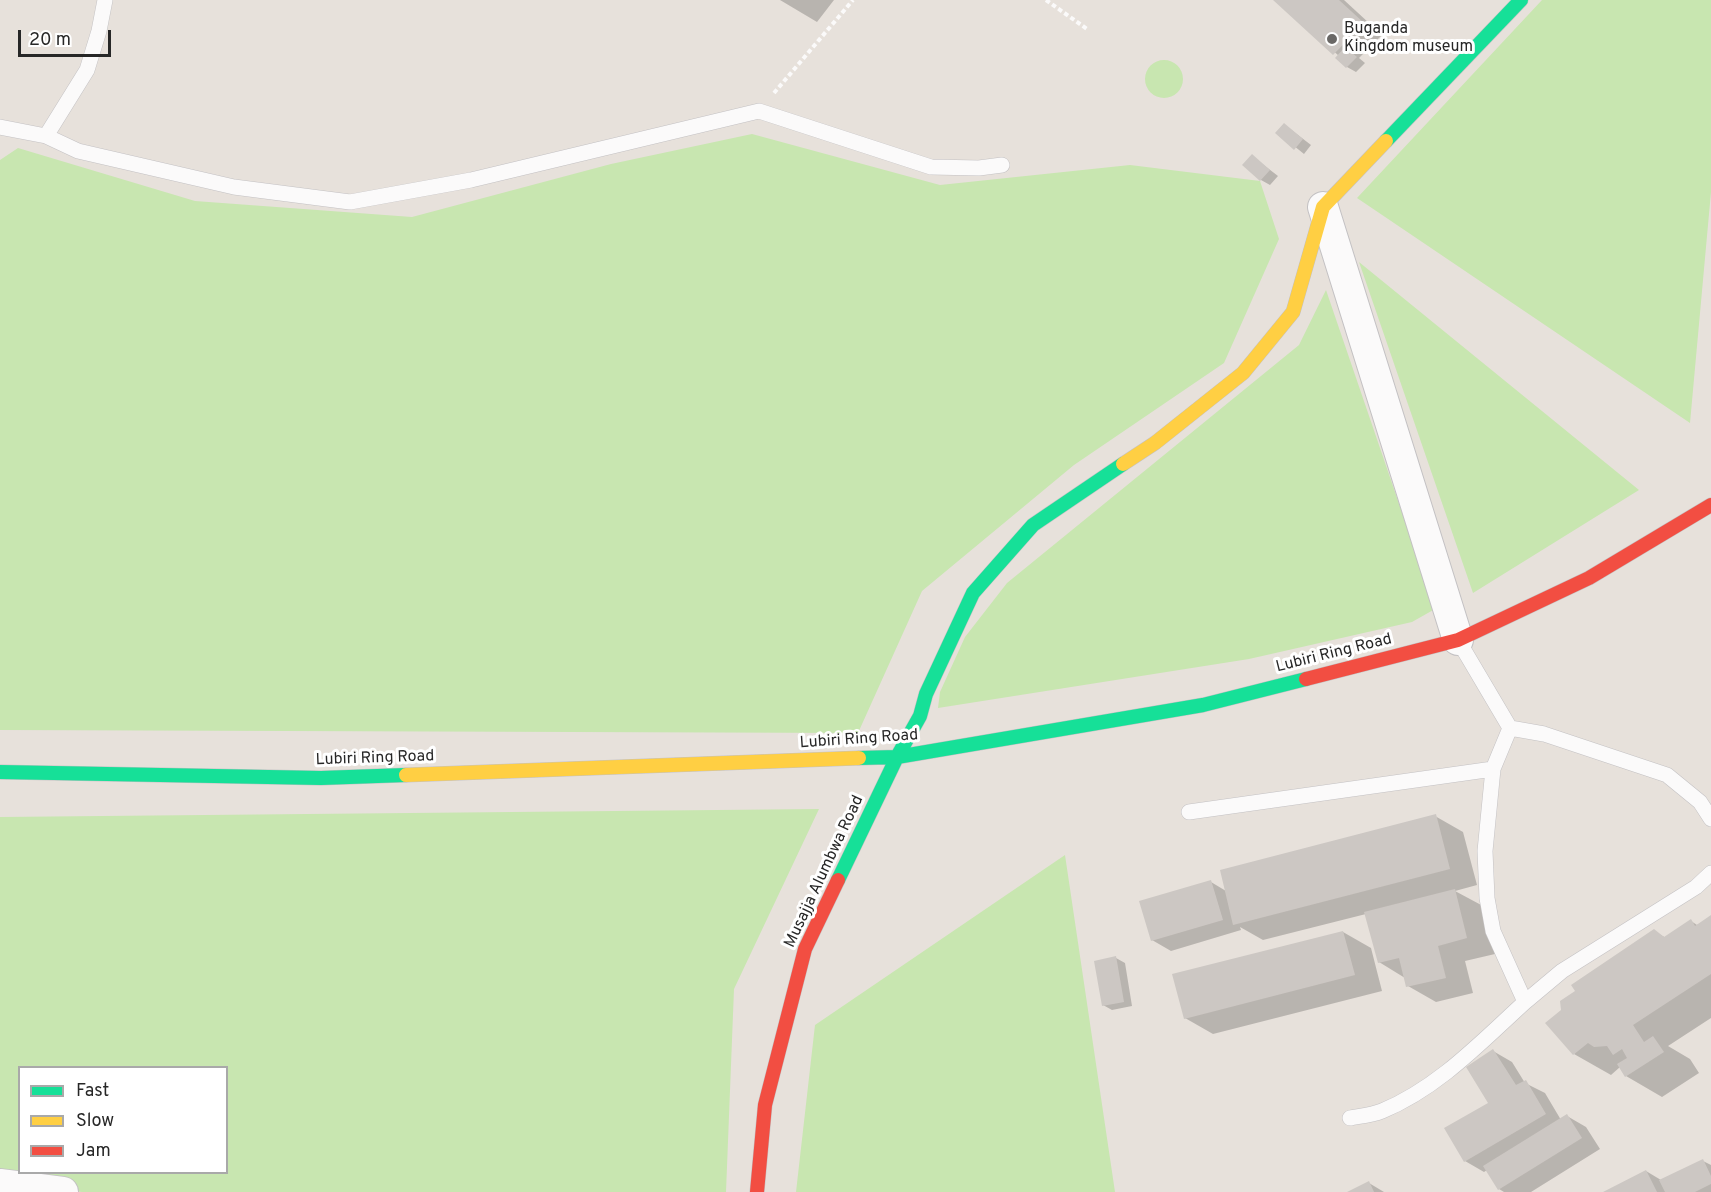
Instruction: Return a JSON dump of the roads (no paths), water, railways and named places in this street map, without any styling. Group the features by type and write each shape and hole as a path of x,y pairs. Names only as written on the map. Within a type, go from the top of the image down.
{"main road":[{"path":"1323,207 1521,0"},
{"name":"Musajja Alumbwa Road","path":"757,1192 765,1105 805,950 897,757 920,716 926,694 973,593 1034,525 1155,443 1243,373 1293,312 1323,207"},
{"name":"Lubiri Ring Road","path":"0,772 321,778 897,757 1203,705 1458,640 1589,578 1711,504"}],"street":[{"path":"1323,207 1458,640"},
{"path":"0,1184 63,1192"}],"lane":[{"path":"46,136 87,70 99,31 105,0"},
{"path":"0,127 46,136 78,150 234,187 350,202 471,180 759,111 931,167 979,168 1002,165"},
{"path":"1458,640 1510,728 1544,734 1667,775 1700,802 1711,819"},
{"path":"1510,728 1493,769 1485,851 1487,898 1494,931 1525,1002"},
{"path":"1189,812 1493,769"},
{"path":"1350,1118 1380,1112 1425,1088 1460,1061 1562,970 1696,887 1711,873"}],"place":[{"name":"Buganda Kingdom museum","path":"1332,39"}]}
